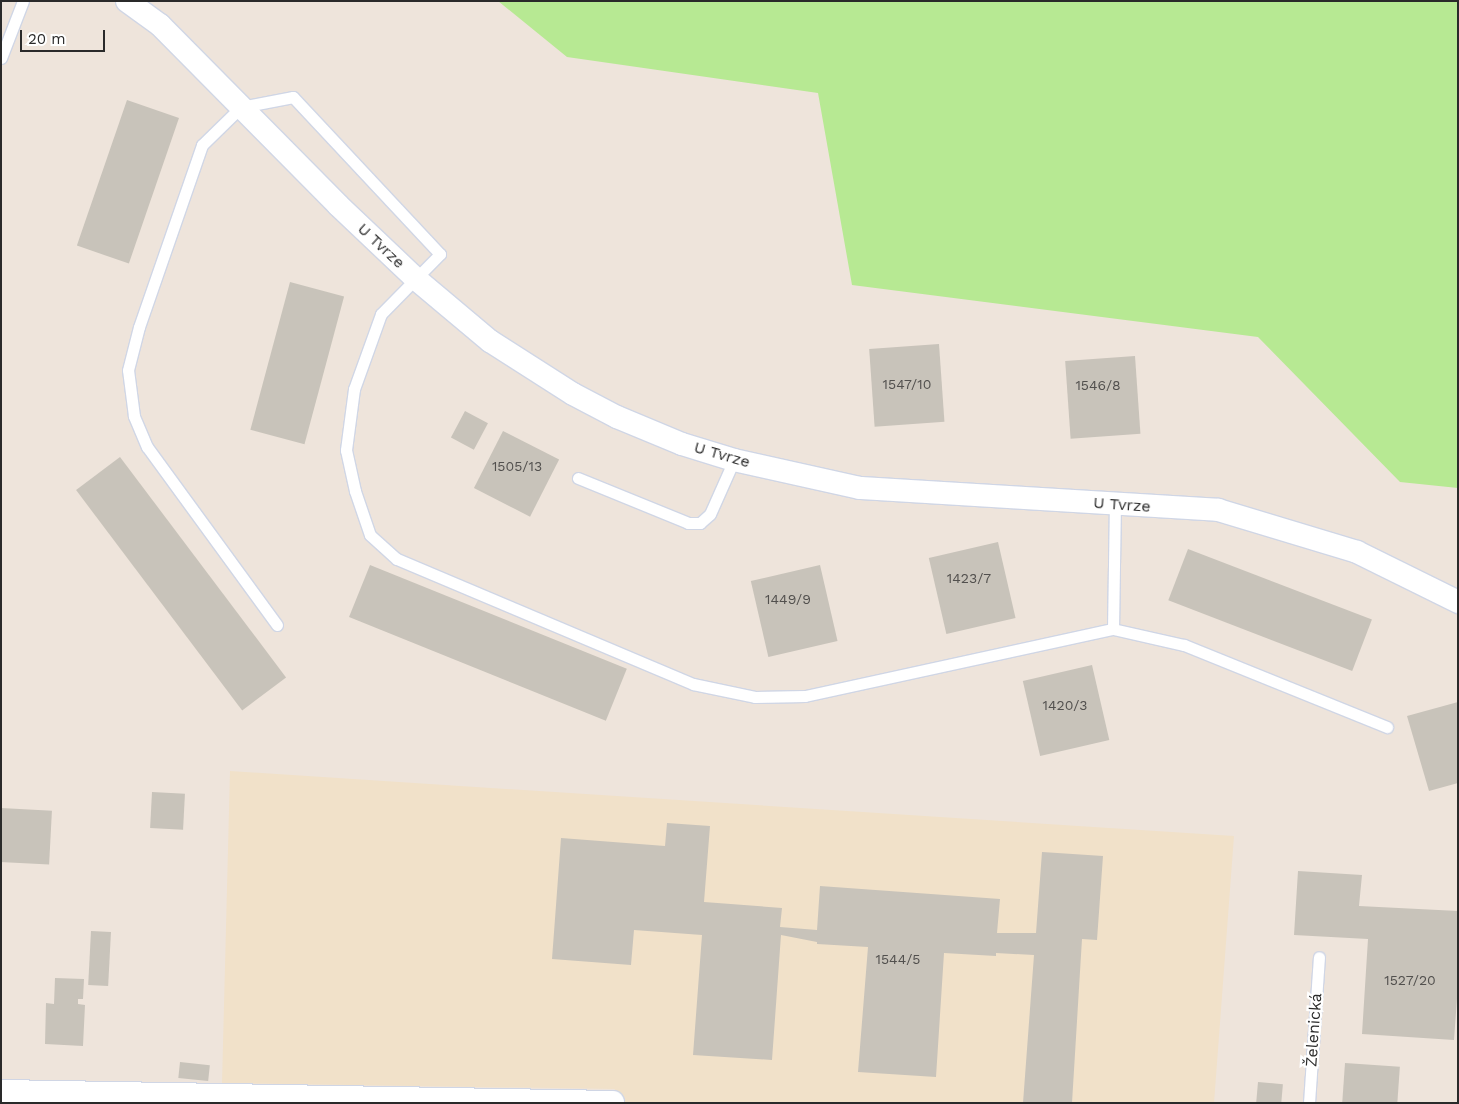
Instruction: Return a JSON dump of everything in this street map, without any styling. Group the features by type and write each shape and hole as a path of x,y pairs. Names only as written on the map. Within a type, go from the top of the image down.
{"street":[{"name":"U Tvrze","path":"127,1 160,25 338,205 416,279 490,341 574,394 618,417 682,444 734,460 860,488 999,495 1115,505 1218,510 1357,552 1458,602"},
{"path":"14,1095 613,1102"}],"lane":[{"path":"1,58 23,1"},
{"path":"276,625 147,447 134,416 128,370 139,327 202,145 241,107 293,97 440,254 381,314 354,389 346,450 355,491 370,534 397,559 693,684 755,697 805,696 1113,629 1184,645 1387,727"},
{"path":"578,478 688,523 700,523 710,514 734,460"},
{"path":"1113,629 1115,505"},
{"name":"Želenická","path":"1309,1103 1319,957"}],"shaded area":[{"path":"230,771 1234,836 1214,1103 612,1103 615,1089 222,1083"}],"green space":[{"path":"498,1 1458,1 1458,488 1400,482 1258,337 852,285 818,93 567,57"}],"building":[{"path":"127,100 179,118 129,264 77,246"},
{"path":"290,282 344,296 304,444 250,430"},
{"path":"939,344 944,422 875,427 869,349"},
{"path":"1135,356 1140,434 1071,439 1065,361"},
{"path":"465,411 488,423 474,450 451,437"},
{"path":"503,431 559,460 530,517 474,488"},
{"path":"120,457 286,677 242,711 76,490"},
{"path":"998,542 1016,618 946,634 929,558"},
{"path":"1188,549 1372,620 1352,671 1168,600"},
{"path":"370,565 627,669 606,721 349,617"},
{"path":"820,565 838,641 768,657 751,581"},
{"path":"1092,665 1109,740 1040,756 1023,681"},
{"path":"1458,702 1458,783 1429,791 1407,716"},
{"path":"152,792 185,794 183,830 150,828"},
{"path":"1,808 52,811 49,865 1,862"},
{"path":"667,823 710,826 704,902 782,908 780,927 817,930 820,886 1000,899 997,933 1036,933 1042,852 1103,856 1097,940 1082,939 1072,1103 1023,1103 1034,955 996,953 996,956 944,953 936,1077 858,1072 868,947 817,944 817,942 781,935 772,1060 693,1055 702,935 634,930 631,965 552,959 561,838 665,846"},
{"path":"1298,871 1362,875 1359,906 1458,911 1458,985 1454,1040 1362,1034 1368,939 1294,935"},
{"path":"91,931 111,932 108,986 88,985"},
{"path":"55,978 84,979 83,999 78,999 78,1004 85,1005 83,1046 45,1044 46,1003 54,1004"},
{"path":"180,1062 210,1065 208,1081 178,1078"},
{"path":"1345,1063 1400,1067 1397,1103 1342,1103"},
{"path":"1258,1082 1283,1084 1281,1103 1256,1103"}]}
